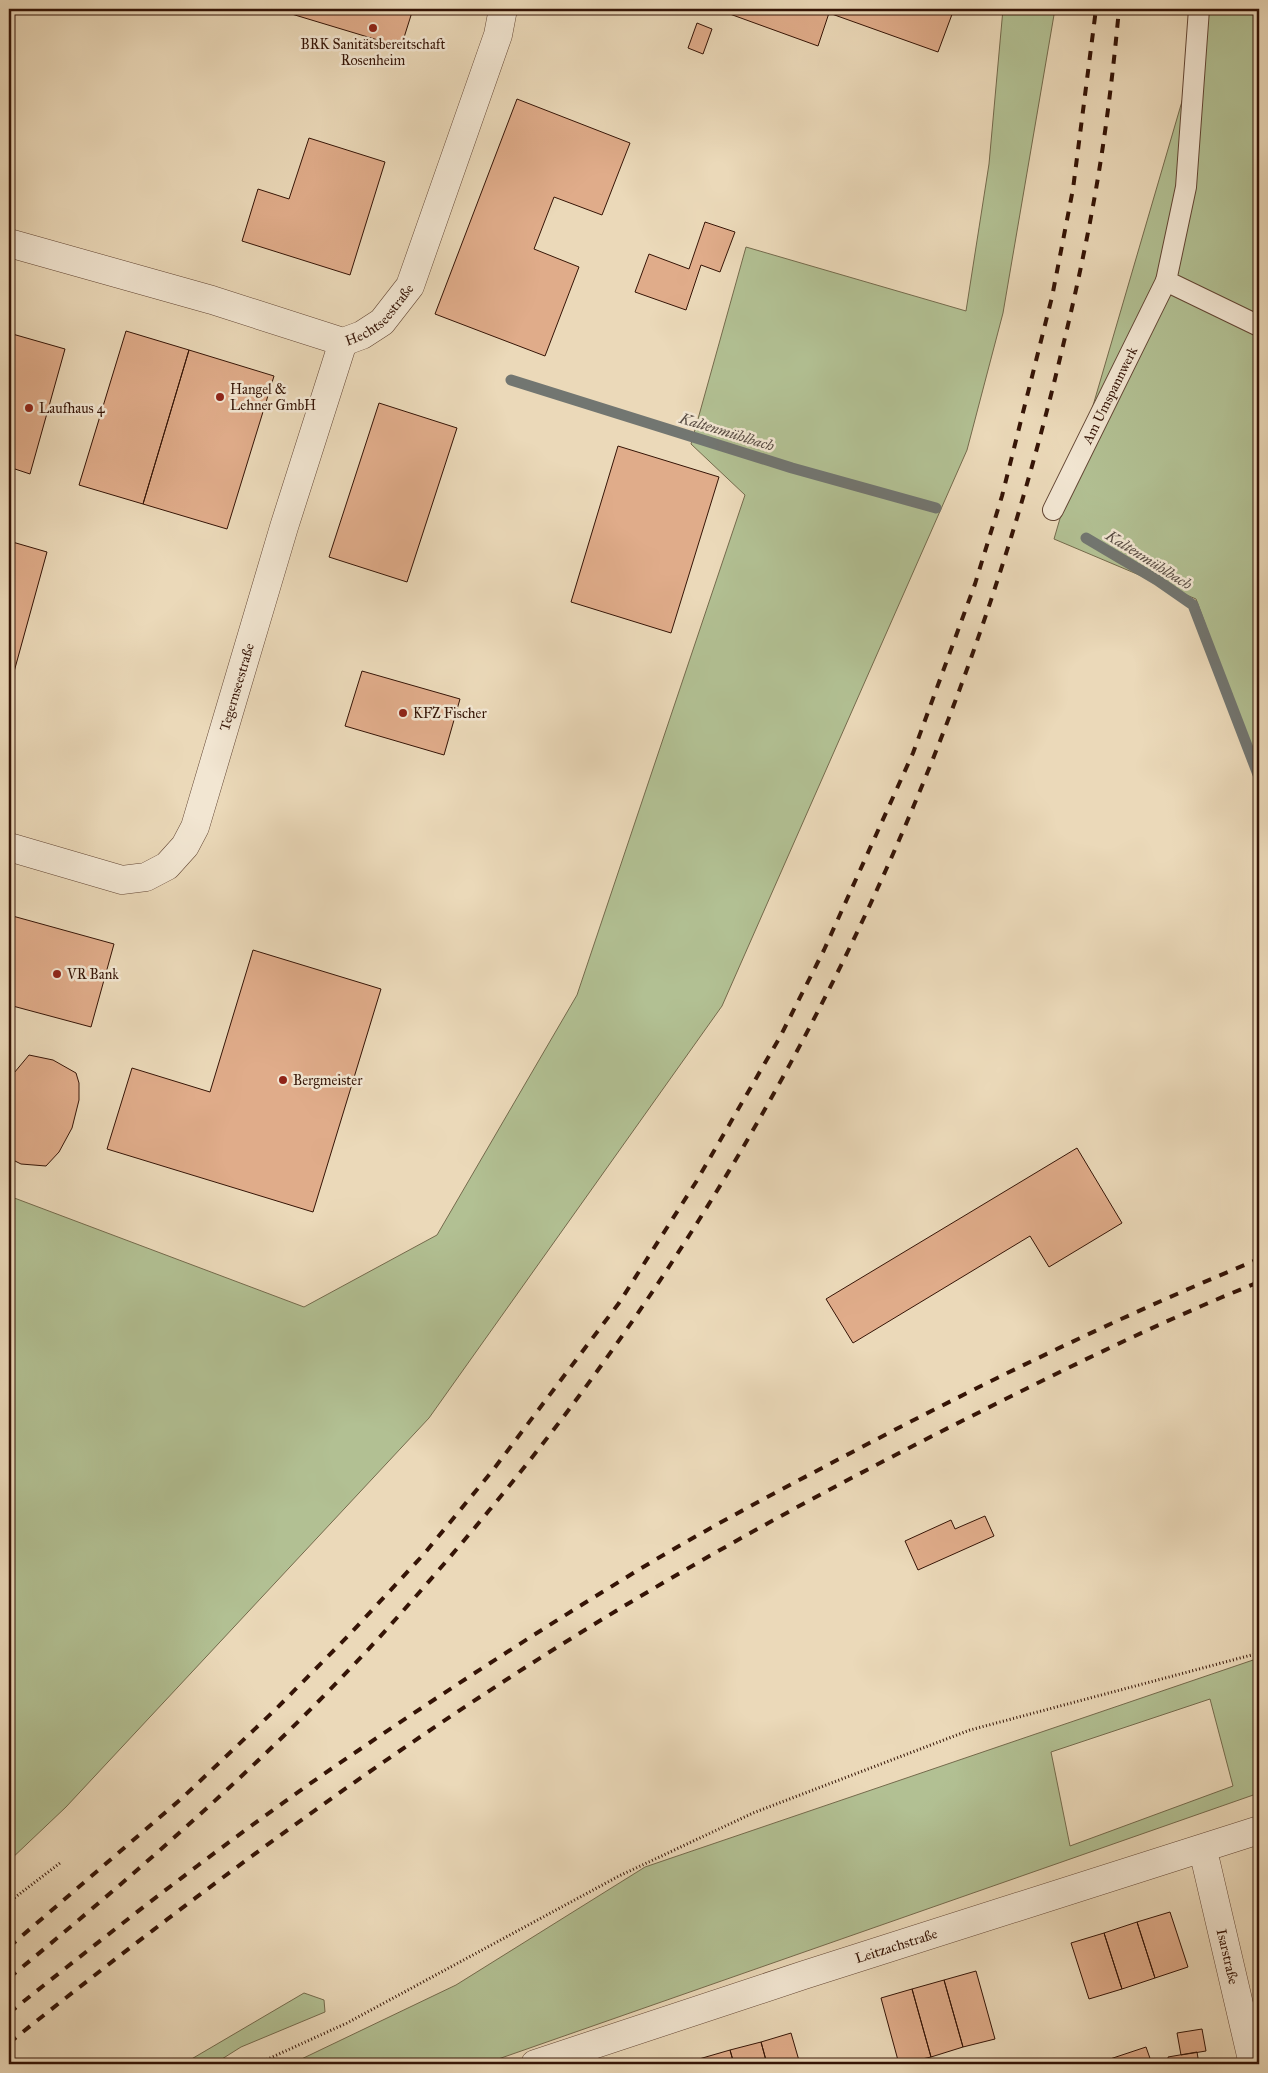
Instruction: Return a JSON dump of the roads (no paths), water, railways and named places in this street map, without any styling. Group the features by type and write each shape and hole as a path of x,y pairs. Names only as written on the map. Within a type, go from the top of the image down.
{"street":[{"name":"Hechtseestraße","path":"9,243 212,300 343,342 362,335 382,322 410,286 498,35 503,9"},
{"name":"Tegernseestraße","path":"9,847 122,880 146,878 167,866 185,846 195,827 284,527 343,342"},
{"name":"Leitzachstraße","path":"535,2064 804,1975 1259,1830"},
{"name":"Isarstraße","path":"1201,1850 1206,1863 1253,2064"}],"lane":[{"name":"Am Umspannwerk","path":"1053,510 1166,281 1186,187 1198,9"},
{"path":"1166,281 1259,326"}],"waterway":[{"name":"Kaltenmühlbach","path":"511,380 792,468 936,508"},
{"name":"Kaltenmühlbach","path":"1086,538 1157,580 1193,605 1259,777"}],"railway":[{"path":"9,1947 181,1799 276,1709 349,1635 424,1554 493,1470 619,1303 696,1182 780,1037 824,950 913,753 975,584 1002,496 1052,297 1073,189 1096,9"},
{"path":"9,1978 204,1811 297,1723 411,1602 509,1486 579,1396 662,1278 738,1155 809,1029 872,899 930,767 980,631 1024,494 1074,299 1090,224 1101,157 1119,9"},
{"path":"9,2013 180,1879 311,1783 488,1664 649,1564 786,1487 995,1379 1152,1305 1259,1259"},
{"path":"9,2043 192,1900 317,1809 444,1721 617,1610 783,1515 952,1426 1142,1333 1259,1282"}],"place":[{"name":"BRK Sanitätsbereitschaft Rosenheim","path":"373,28"},
{"name":"Hangel & Lehner GmbH","path":"220,397"},
{"name":"Laufhaus 4","path":"29,408"},
{"name":"KFZ Fischer","path":"403,713"},
{"name":"VR Bank","path":"57,974"},
{"name":"Bergmeister","path":"283,1080"}]}
